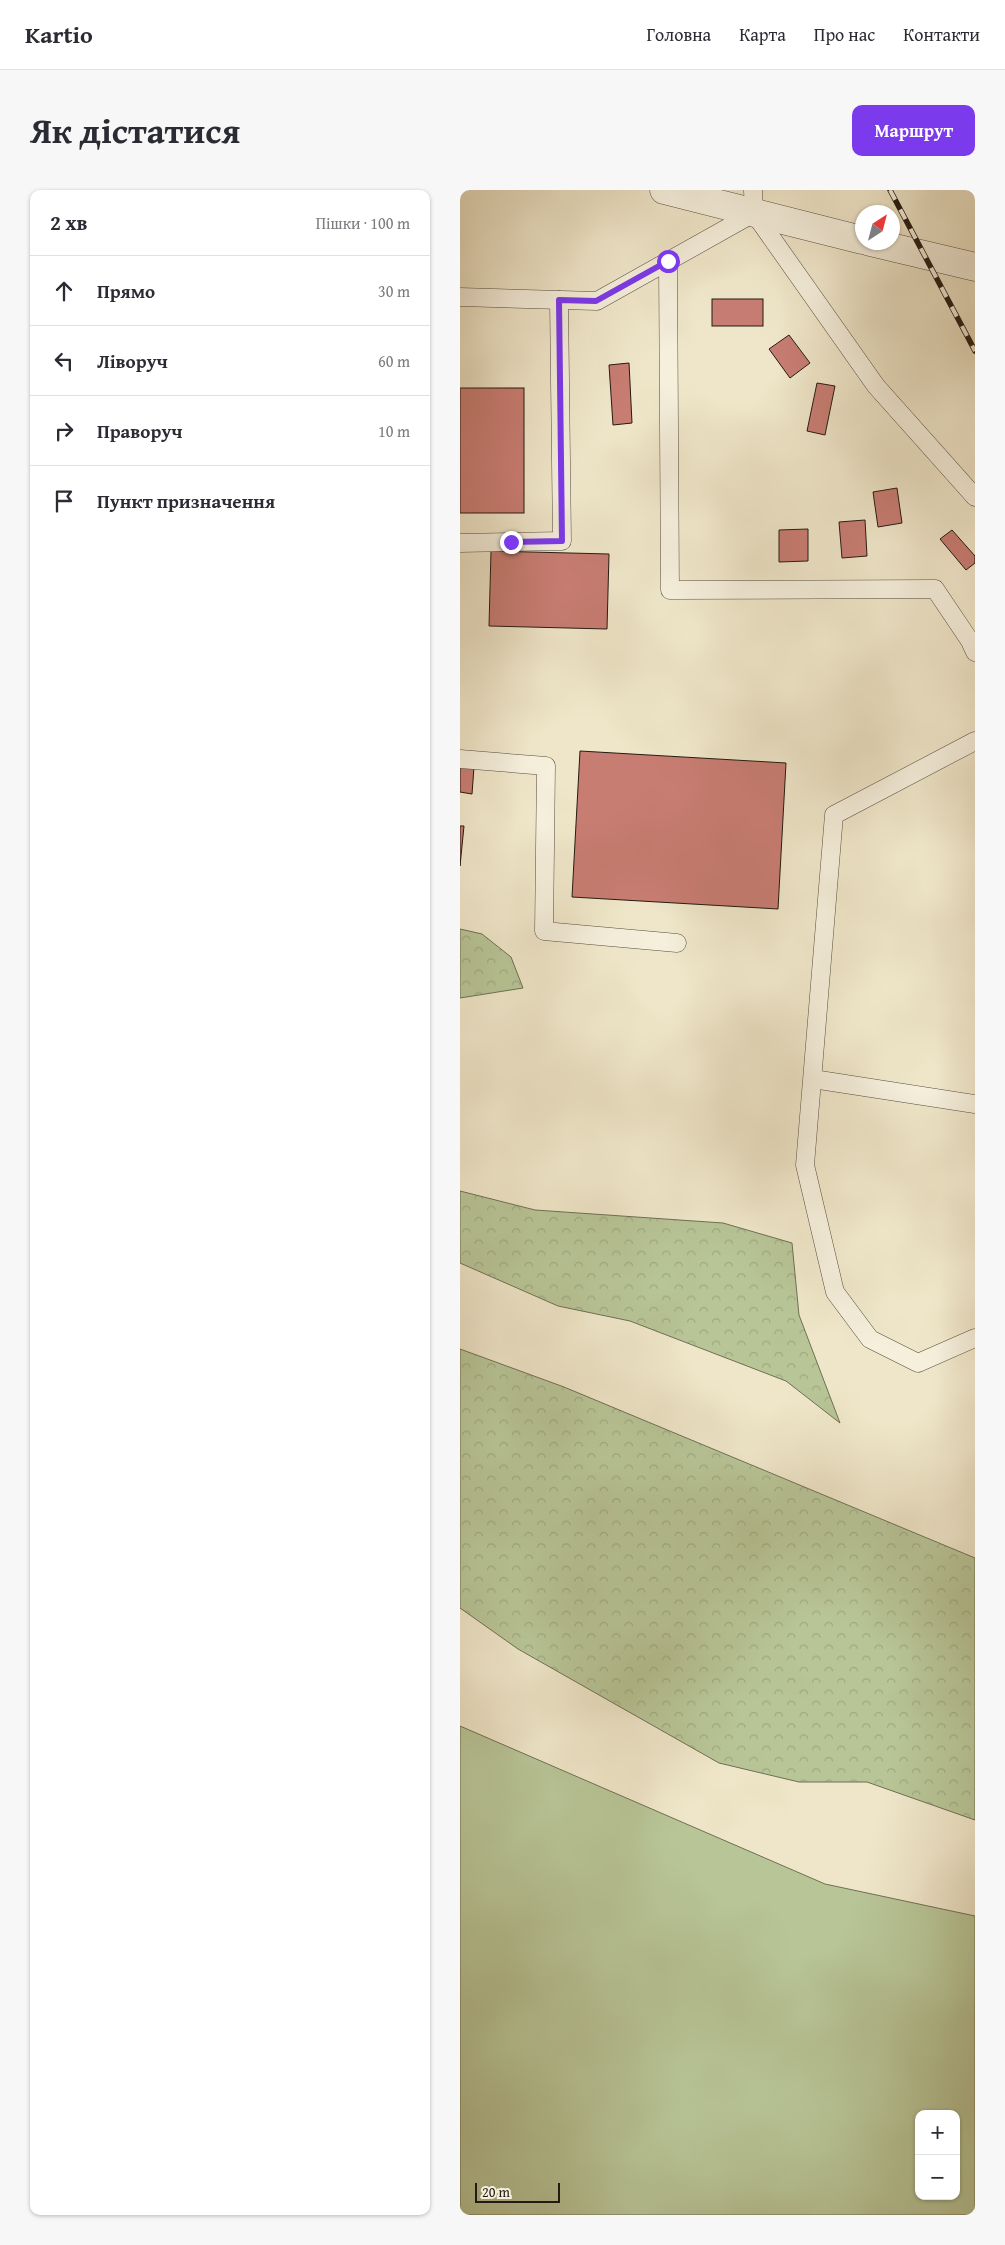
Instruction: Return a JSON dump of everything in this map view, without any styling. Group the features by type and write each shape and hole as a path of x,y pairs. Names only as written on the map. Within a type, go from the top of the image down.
{"street":[{"path":"664,190 753,201 855,237"},
{"path":"900,249 975,267"}],"lane":[{"path":"460,297 596,301 668,261 753,201 876,386 975,497"},
{"path":"668,261 670,590 935,589 970,641 975,652"},
{"path":"460,543 562,541 559,300"},
{"path":"975,740 834,815 806,1165 835,1292 870,1339 918,1362 975,1338"},
{"path":"460,759 546,766 544,930 676,943"},
{"path":"813,1079 975,1104"}],"green space":[{"path":"460,929 482,934 511,957 523,988 460,998"},
{"path":"460,1191 535,1210 723,1223 792,1243 799,1315 840,1423 786,1381 630,1321 558,1306 460,1263"},
{"path":"460,1349 564,1387 975,1558 975,1820 867,1782 799,1782 719,1763 518,1649 460,1608"},
{"path":"460,1726 825,1884 975,1916 975,2215 460,2215"}],"building":[{"path":"712,299 763,299 763,326 712,326"},
{"path":"789,335 810,363 790,378 769,349"},
{"path":"629,363 632,423 613,425 609,365"},
{"path":"817,383 835,386 825,435 807,431"},
{"path":"460,388 524,388 524,513 460,513"},
{"path":"897,488 902,523 878,527 873,492"},
{"path":"865,520 867,556 842,558 839,522"},
{"path":"808,529 808,561 779,562 779,530"},
{"path":"952,530 975,556 975,563 966,570 940,539"},
{"path":"491,551 609,554 607,629 489,626"},
{"path":"580,751 786,763 778,909 572,897"},
{"path":"460,765 474,767 472,794 460,792"},
{"path":"460,826 464,826 460,866"}],"railway":[{"path":"890,190 975,351"}],"route":[{"path":"511,542 562,541 559,300 596,301 668,261"}]}
